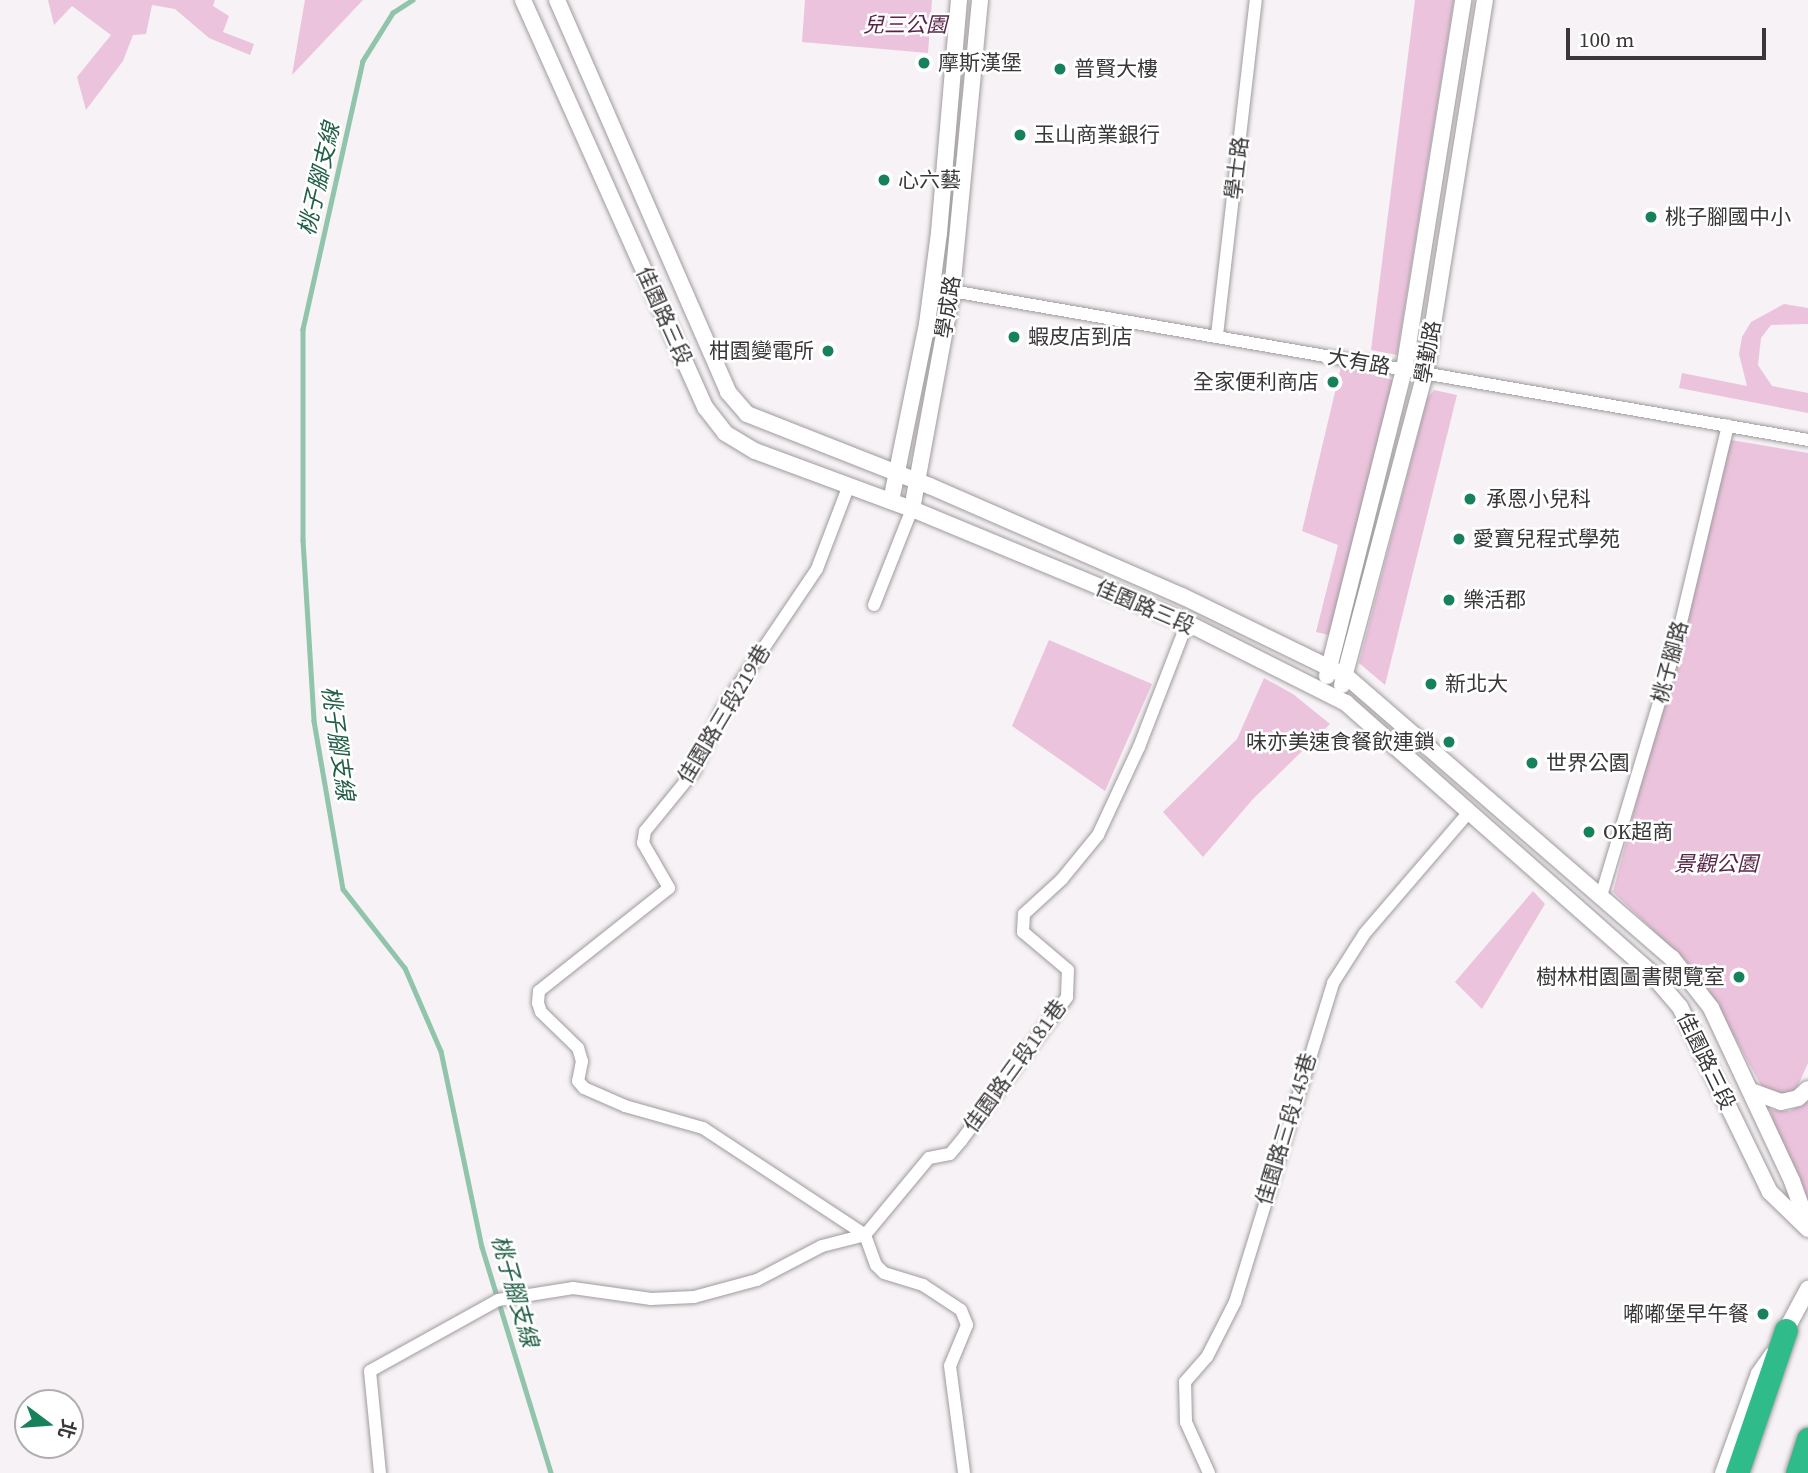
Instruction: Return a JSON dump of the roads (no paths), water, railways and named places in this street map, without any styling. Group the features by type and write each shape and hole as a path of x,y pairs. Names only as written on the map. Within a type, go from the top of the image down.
{"highway":[{"path":"1737,1473 1786,1330"}],"street":[{"name":"佳園路三段","path":"523,0 705,407 725,433 755,451 912,509 1187,624 1330,692 1650,972 1681,1007 1770,1192 1808,1227"},
{"name":"佳園路三段","path":"557,0 728,392 747,414 918,482 1182,596 1346,676 1672,958 1711,1008 1750,1090 1808,1227"},
{"name":"學成路","path":"891,501 899,475 939,233 959,0"},
{"name":"學成路","path":"874,605 912,509 952,291 979,0"},
{"name":"學士路","path":"1217,335 1256,0"},
{"name":"學勤路","path":"1330,692 1330,667 1404,370 1463,0"},
{"name":"學勤路","path":"1330,692 1346,676 1425,374 1485,0"},
{"name":"大有路","path":"952,291 1808,440"},
{"name":"桃子腳路","path":"1601,895 1673,656 1728,425"},
{"name":"佳園路三段219巷","path":"849,485 817,569 722,710 694,771 645,831 643,843 669,888 538,991 538,1003 541,1012 578,1048 582,1060 578,1081 584,1088 625,1106 703,1128 865,1235"},
{"name":"佳園路三段181巷","path":"865,1235 929,1158 950,1154 961,1142 1067,997 1068,970 1023,932 1024,914 1062,879 1098,835 1139,747 1187,624"},
{"name":"佳園路三段145巷","path":"1209,1473 1186,1422 1185,1382 1207,1357 1235,1302 1333,983 1364,933 1469,812"},
{"path":"1750,1090 1780,1102 1798,1098 1808,1089"},
{"path":"380,1473 370,1371 498,1300 573,1288 651,1299 694,1297 757,1280 822,1246 865,1235 876,1265 884,1273 923,1285 961,1310 967,1325 950,1366 964,1473"},
{"path":"1721,1473 1757,1373 1786,1330 1808,1289"}],"waterway":[{"name":"桃子腳支線","path":"413,0 393,13 363,61 303,329 303,540 314,721 343,889 405,968 441,1051 482,1247 551,1473"}],"place":[{"name":"摩斯漢堡","path":"924,63"},
{"name":"普賢大樓","path":"1060,69"},
{"name":"玉山商業銀行","path":"1020,135"},
{"name":"心六藝","path":"884,180"},
{"name":"桃子腳國中小","path":"1651,217"},
{"name":"蝦皮店到店","path":"1014,337"},
{"name":"柑園變電所","path":"828,351"},
{"name":"全家便利商店","path":"1333,382"},
{"name":"承恩小兒科","path":"1470,499"},
{"name":"愛寶兒程式學苑","path":"1459,539"},
{"name":"樂活郡","path":"1449,600"},
{"name":"新北大","path":"1431,684"},
{"name":"味亦美速食餐飲連鎖","path":"1449,742"},
{"name":"世界公園","path":"1532,763"},
{"name":"OK超商","path":"1589,832"},
{"name":"樹林柑園圖書閱覽室","path":"1739,977"},
{"name":"嘟嘟堡早午餐","path":"1763,1314"}],"park label":[{"name":"兒三公園","path":"905,25"},
{"name":"景觀公園","path":"1716,864"}]}
